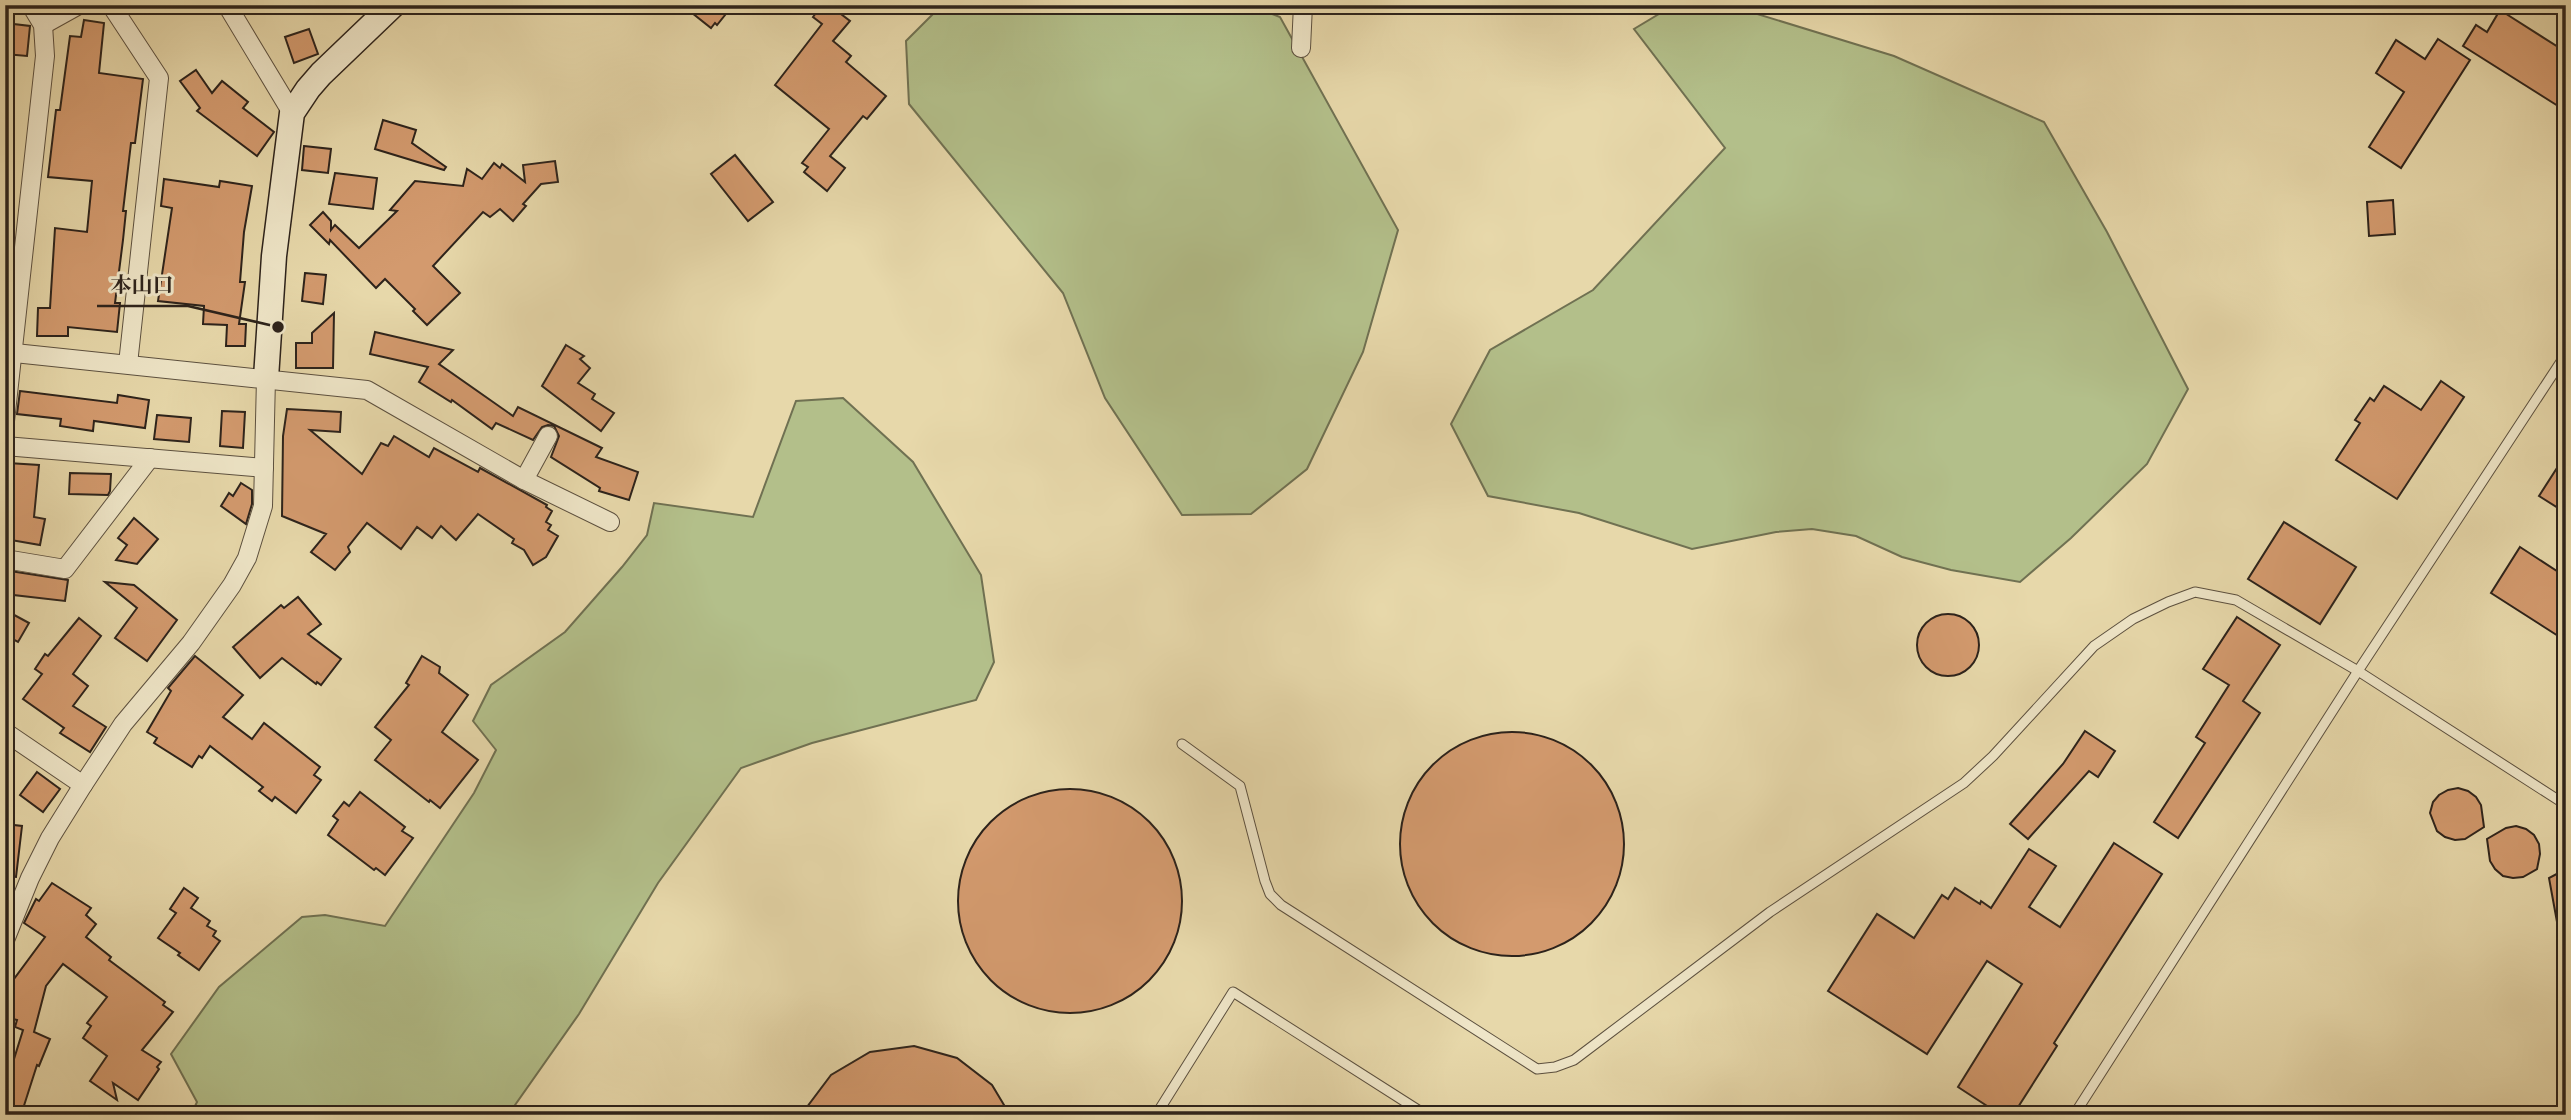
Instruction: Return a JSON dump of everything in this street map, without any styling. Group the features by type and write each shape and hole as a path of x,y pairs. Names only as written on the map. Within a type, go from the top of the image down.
{"street":[{"path":"5,421 9,353 46,55 43,25 31,5"},
{"path":"43,25 79,5"},
{"path":"111,5 159,78 128,364"},
{"path":"227,5 292,113"},
{"path":"5,940 30,878 50,838 83,785 123,724 191,643 232,585 247,558 264,506 266,378 274,256 292,113 321,74 393,5"},
{"path":"1301,48 1303,5"},
{"path":"9,353 367,390 524,480 610,522"},
{"path":"524,480 548,436"},
{"path":"5,446 264,468"},
{"path":"5,559 65,569 150,458"},
{"path":"5,732 83,785"}],"lane":[{"path":"2074,1115 2358,671 2566,354"},
{"path":"1182,744 1240,786 1270,894 1281,905 1537,1069 1555,1068 1574,1060 1770,912 1964,783 1993,756 2094,646 2133,619 2195,593 2236,600 2358,671 2566,805"},
{"path":"1156,1115 1233,992 1426,1115"}],"green space":[{"path":"942,5 1249,5 1280,17 1398,230 1363,352 1307,469 1251,514 1182,515 1105,398 1063,293 909,104 906,41"},
{"path":"1674,5 1728,5 1894,56 2044,122 2107,232 2188,389 2147,464 2071,538 2020,582 1951,570 1902,557 1856,536 1812,529 1776,532 1692,549 1579,513 1488,496 1451,424 1490,350 1593,290 1725,148 1634,29"},
{"path":"843,398 913,462 981,575 994,662 976,700 812,743 741,768 658,883 579,1014 508,1115 191,1115 197,1102 171,1054 219,987 302,917 325,915 385,926 474,793 496,750 473,721 491,685 565,632 647,535 654,503 753,517 796,401"}],"building":[{"path":"682,5 733,5 717,25 715,23 711,28"},
{"path":"822,5 848,5 841,14 850,21 833,41 851,56 846,62 886,96 867,119 863,116 830,156 845,168 827,191 804,172 808,167 802,163 829,129 775,85 822,24 813,17"},
{"path":"2500,10 2566,52 2566,111 2463,46 2476,25 2487,32"},
{"path":"84,20 104,23 99,73 143,79 135,143 131,143 123,211 126,211 115,303 120,303 117,332 68,327 68,336 37,336 38,308 50,308 55,228 87,232 92,181 48,177 56,110 60,110 70,36 81,37"},
{"path":"5,23 30,26 27,56 5,54"},
{"path":"309,29 318,54 294,63 285,37"},
{"path":"2438,39 2470,60 2401,168 2369,147 2404,92 2376,73 2396,40 2425,59"},
{"path":"196,70 212,93 222,81 248,102 243,108 274,132 257,156 197,111 200,108 180,81"},
{"path":"383,120 416,130 412,143 446,167 444,170 375,149"},
{"path":"304,146 331,149 328,173 302,170"},
{"path":"735,155 773,202 748,221 711,174"},
{"path":"555,161 558,182 541,184 523,204 526,206 513,221 500,209 490,217 483,212 433,266 460,293 427,325 385,279 376,288 330,240 329,244 310,225 323,212 331,221 331,230 335,225 359,248 397,211 390,210 415,181 463,186 467,169 482,179 494,163 500,168 502,164 525,182 523,165"},
{"path":"335,173 377,178 373,209 329,204"},
{"path":"164,179 219,187 220,181 252,186 244,232 240,282 245,282 239,324 246,324 245,346 226,346 227,325 203,324 204,306 158,301 172,208 161,206"},
{"path":"2393,200 2395,234 2369,236 2367,202"},
{"path":"305,273 326,275 323,304 302,301"},
{"path":"334,313 333,368 296,368 296,343 312,343 312,333"},
{"path":"375,332 453,350 439,364 513,416 518,407 602,448 596,457 638,472 629,500 599,491 600,488 551,457 559,436 554,426 542,427 533,440 496,423 492,429 452,400 451,402 419,382 428,367 370,354"},
{"path":"566,345 584,356 580,359 590,368 578,383 595,394 592,399 614,413 601,431 542,386"},
{"path":"2441,381 2464,397 2397,499 2336,460 2360,423 2355,420 2370,398 2374,401 2384,386 2421,410"},
{"path":"20,391 117,403 118,395 149,400 145,428 94,421 93,431 60,426 61,419 17,414"},
{"path":"287,409 341,412 340,432 310,430 362,474 381,443 388,446 394,436 429,457 434,448 478,472 480,468 547,505 552,511 546,522 551,525 548,530 558,536 546,557 533,565 524,550 512,543 514,539 478,514 456,540 441,526 432,538 417,527 401,549 367,523 348,547 350,552 335,570 311,552 326,534 282,516 283,436"},
{"path":"222,411 245,412 243,448 220,446"},
{"path":"157,415 191,418 189,442 154,439"},
{"path":"2566,454 2566,513 2539,496"},
{"path":"8,463 39,465 34,517 45,519 40,545 5,539 13,489 6,488"},
{"path":"70,473 111,474 108,495 69,494"},
{"path":"241,483 252,490 252,504 246,524 221,506 229,493 233,496"},
{"path":"134,518 158,539 137,564 116,560 127,545 118,538"},
{"path":"2284,522 2356,567 2320,624 2248,579"},
{"path":"2520,547 2566,577 2566,641 2491,593"},
{"path":"10,571 68,580 65,601 5,594 5,575"},
{"path":"105,582 134,585 177,620 147,661 115,638 137,608"},
{"path":"298,597 321,624 308,634 341,659 321,685 282,658 260,678 233,647 281,605 284,608"},
{"path":"5,610 29,623 18,642 5,635"},
{"path":"1942,614 1954,614 1970,623 1977,633 1977,657 1970,667 1954,676 1942,676 1931,671 1922,662 1917,651 1917,639 1922,628 1931,619"},
{"path":"2237,617 2280,645 2243,701 2260,713 2178,838 2154,822 2205,743 2196,737 2229,685 2203,669"},
{"path":"79,618 101,636 73,674 88,686 73,706 106,727 90,752 60,733 64,728 23,699 42,674 35,669 45,654 48,656"},
{"path":"195,656 243,695 223,717 252,739 264,723 320,767 314,775 321,780 296,813 275,797 272,801 259,791 263,787 210,746 192,767 154,743 157,738 147,732 171,691 168,688"},
{"path":"422,656 440,667 439,673 468,695 442,732 478,760 440,808 375,760 391,740 375,727 409,685 406,683"},
{"path":"2085,731 2115,751 2098,777 2089,771 2028,839 2010,824 2063,764"},
{"path":"1523,732 1555,740 1592,764 1611,791 1620,811 1624,844 1620,877 1616,887 1592,924 1565,943 1545,952 1501,956 1469,948 1432,924 1413,897 1404,877 1400,833 1408,801 1432,764 1459,745 1479,736"},
{"path":"37,772 60,789 43,812 20,795"},
{"path":"2458,788 2476,797 2481,805 2484,827 2465,839 2455,840 2437,831 2430,813 2433,802 2439,795"},
{"path":"1081,789 1113,797 1150,821 1169,848 1178,868 1182,901 1178,934 1174,944 1150,981 1123,1000 1103,1009 1059,1013 1027,1005 990,981 971,954 962,934 958,890 966,858 990,821 1017,802 1037,793"},
{"path":"360,792 405,827 402,831 413,838 385,875 376,868 374,870 328,835 338,820 333,816 344,802 349,806"},
{"path":"5,824 22,826 16,877 5,876"},
{"path":"2516,826 2534,835 2540,854 2537,869 2523,877 2513,878 2503,876 2495,869 2490,861 2487,839 2506,828"},
{"path":"2114,843 2162,874 2054,1043 2057,1046 2013,1115 2001,1115 1958,1087 2022,984 1987,961 1927,1054 1828,991 1877,914 1914,938 1942,895 1948,899 1955,888 1991,908 2029,849 2056,866 2029,907 2060,927"},
{"path":"2566,869 2566,921 2557,922 2549,878"},
{"path":"52,883 91,908 86,915 96,924 86,937 111,957 109,960 165,1002 163,1005 173,1012 142,1050 161,1062 157,1067 159,1069 138,1100 113,1083 117,1100 90,1081 107,1056 83,1038 91,1026 87,1023 107,997 63,964 46,986 34,1032 50,1039 39,1066 37,1065 21,1115 5,1115 5,1074 9,1075 23,1030 15,1027 17,1020 5,1017 5,1008 14,979 45,937 24,923 36,899 39,901"},
{"path":"184,888 198,898 191,908 210,921 207,926 216,931 213,936 220,941 199,970 158,938 176,913 170,909"},
{"path":"914,1046 957,1058 992,1085 1010,1115 801,1115 831,1075 870,1052"}],"place":[{"name":"本山口","path":"278,327"}]}
